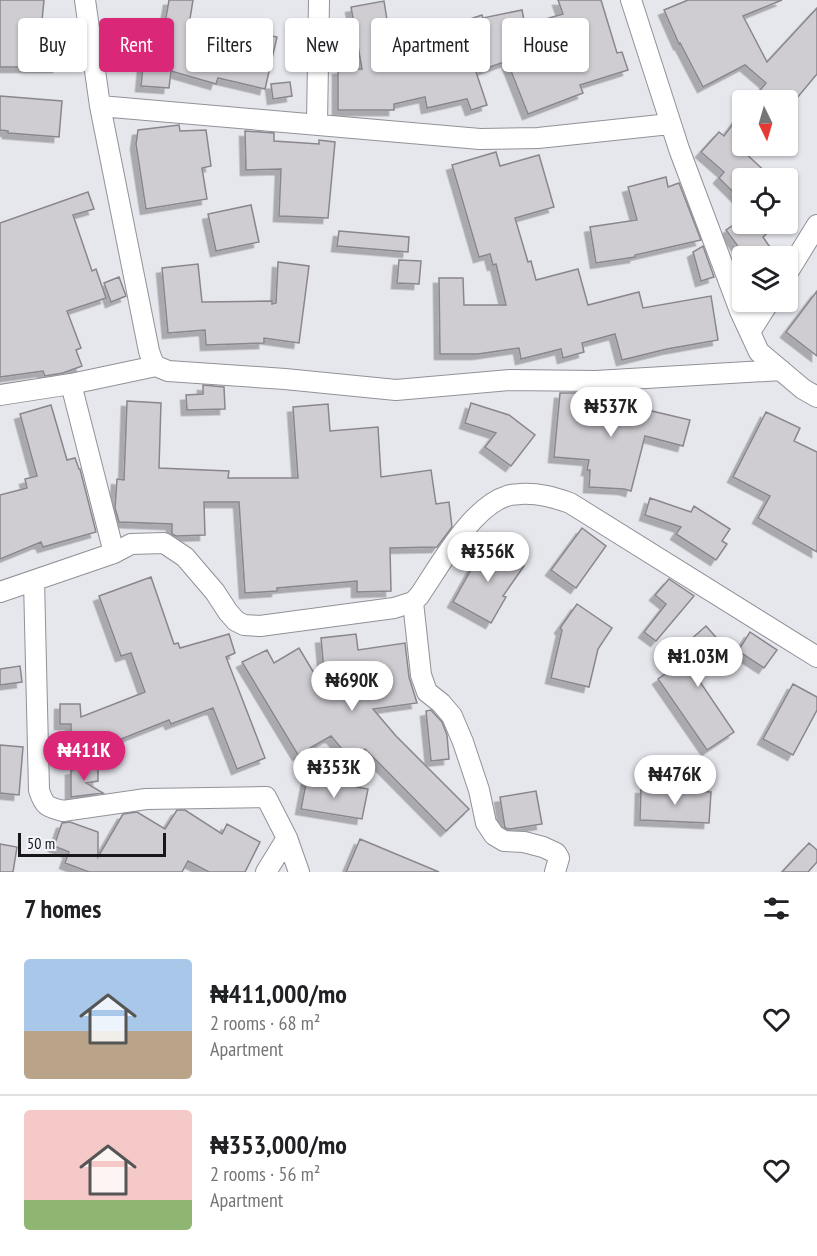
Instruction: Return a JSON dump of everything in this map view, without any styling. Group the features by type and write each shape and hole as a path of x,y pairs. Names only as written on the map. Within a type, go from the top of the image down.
{"street":[{"path":"85,0 100,106 149,351 156,366 168,371 396,390 510,380 596,381 781,370"},
{"path":"317,124 319,0"},
{"path":"631,0 679,149 740,311 759,352 803,389 817,397"},
{"path":"100,106 480,139 538,138 670,124"},
{"path":"798,256 817,225"},
{"path":"750,332 763,312"},
{"path":"0,394 70,384 156,366"},
{"path":"70,384 114,553"},
{"path":"0,592 114,553 131,544 164,543 186,557 215,592 228,612 236,621 244,625 260,626 394,608 413,602 420,596 460,535 486,506 507,495 533,493 551,496 570,503 817,657"},
{"path":"34,580 39,790 43,802 63,811 146,799 266,796 287,838 299,872"},
{"path":"413,602 422,675 427,692 452,716 479,790 486,823 494,835 504,841 524,842 556,853 559,858 555,872"},
{"path":"266,872 287,838"}],"building":[{"path":"0,0 44,0 42,18 18,18 18,67 0,67"},
{"path":"169,0 193,0 190,18 186,18 186,72 269,72 265,89 218,78 216,84 174,72 174,18 166,18"},
{"path":"558,0 601,0 617,53 622,52 628,70 580,85 583,93 528,114 511,72 589,72 589,18 549,18 563,14"},
{"path":"688,0 782,0 743,16 767,62 817,8 817,74 798,97 798,90 760,90 766,83 745,65 703,87 679,44 664,10"},
{"path":"384,1 387,18 371,18 371,72 476,72 487,105 471,110 467,99 427,108 425,97 394,104 394,110 338,110 338,72 359,72 359,69 362,69 359,52 359,18 353,18 351,7"},
{"path":"522,10 524,18 502,18 502,63 490,67 490,18 483,18"},
{"path":"273,36 277,37 273,54"},
{"path":"142,72 171,72 169,88 141,86"},
{"path":"290,82 292,96 273,99 271,84"},
{"path":"0,96 62,101 59,137 8,133 8,131 0,130"},
{"path":"179,125 180,131 206,130 211,166 202,168 207,199 146,209 136,144 138,130"},
{"path":"732,125 732,156 748,156 761,168 732,168 732,191 719,178 724,172 701,152 719,132 724,136"},
{"path":"245,131 274,133 274,141 319,144 319,140 335,142 328,218 279,216 281,169 246,170"},
{"path":"496,152 500,166 539,155 554,207 515,218 528,262 531,261 536,280 578,269 588,305 639,292 643,308 711,296 718,340 622,360 615,334 582,343 584,352 563,358 561,349 521,359 519,348 478,354 440,354 439,278 463,278 464,305 506,305 496,264 493,265 490,254 479,257 452,165"},
{"path":"666,177 668,187 679,183 701,240 635,255 635,257 596,263 590,227 637,220 628,187"},
{"path":"88,192 94,209 73,215 92,271 96,269 106,298 67,311 81,348 76,350 82,366 63,373 45,376 43,371 0,377 0,223"},
{"path":"251,205 259,242 216,251 208,214"},
{"path":"732,226 732,234 766,234 763,237 769,246 738,246 726,230"},
{"path":"339,231 409,237 408,252 337,246"},
{"path":"703,246 714,277 701,281 693,252"},
{"path":"399,260 421,261 419,284 397,283"},
{"path":"278,262 309,266 299,343 264,338 264,343 206,345 205,330 168,333 162,268 198,264 202,302 272,301 272,304 276,303"},
{"path":"119,277 126,296 111,302 104,283"},
{"path":"817,291 817,356 786,332"},
{"path":"203,385 224,387 225,409 187,410 186,395 203,394"},
{"path":"560,393 590,393 589,406 636,416 639,408 690,420 683,446 645,436 631,491 589,487 590,470 587,470 589,460 554,457"},
{"path":"127,401 161,403 159,468 229,471 228,478 298,478 293,407 328,404 330,431 378,427 381,477 431,470 436,504 449,502 452,527 437,547 390,548 391,591 357,592 357,581 245,593 239,502 204,502 205,535 176,536 172,534 172,524 119,522 115,508 117,479 124,480"},
{"path":"471,403 509,415 535,435 511,466 485,447 496,433 465,423"},
{"path":"51,405 67,460 75,458 80,469 96,532 43,547 41,542 0,559 0,495 27,488 25,479 37,476 20,414"},
{"path":"766,412 800,428 794,441 817,452 817,552 758,518 770,496 733,477"},
{"path":"650,498 691,512 694,506 730,529 722,541 727,544 716,560 676,534 681,527 645,515"},
{"path":"582,528 606,546 576,588 551,570"},
{"path":"487,541 524,566 503,596 506,597 491,623 453,602"},
{"path":"151,577 174,644 178,643 180,648 229,634 235,653 226,657 265,758 237,769 213,708 171,724 169,720 71,759 71,724 60,724 60,704 80,704 81,717 145,692 131,653 121,656 99,596"},
{"path":"669,579 694,596 656,641 644,632 666,604 655,595"},
{"path":"577,604 612,628 598,649 589,687 551,678 562,630 560,628"},
{"path":"706,626 729,652 698,679 734,732 707,750 658,679 687,659 679,650"},
{"path":"750,632 777,650 764,668 738,651"},
{"path":"356,634 358,650 405,643 409,677 417,703 373,709 396,736 469,809 446,831 365,749 352,761 331,736 298,755 242,662 267,650 274,663 299,648 326,693 321,638"},
{"path":"20,666 22,682 0,685 0,669"},
{"path":"793,684 817,697 817,710 793,755 763,739"},
{"path":"431,710 442,722 447,735 449,759 431,761 426,711"},
{"path":"0,745 23,747 19,795 0,793"},
{"path":"98,766 98,781 86,783 103,793 71,797 71,770"},
{"path":"307,778 368,789 362,819 301,809"},
{"path":"641,788 711,792 709,823 640,820"},
{"path":"536,791 542,824 505,828 500,797"},
{"path":"177,810 185,810 222,834 227,824 260,842 245,872 209,872 188,861 182,872 89,872 65,863 69,852 54,846 62,823 70,822 98,832 98,857 123,814 137,812 165,829"},
{"path":"360,839 439,872 346,872"},
{"path":"809,843 817,850 817,862 808,872 782,872"},
{"path":"0,844 17,847 13,872 0,872"}]}
